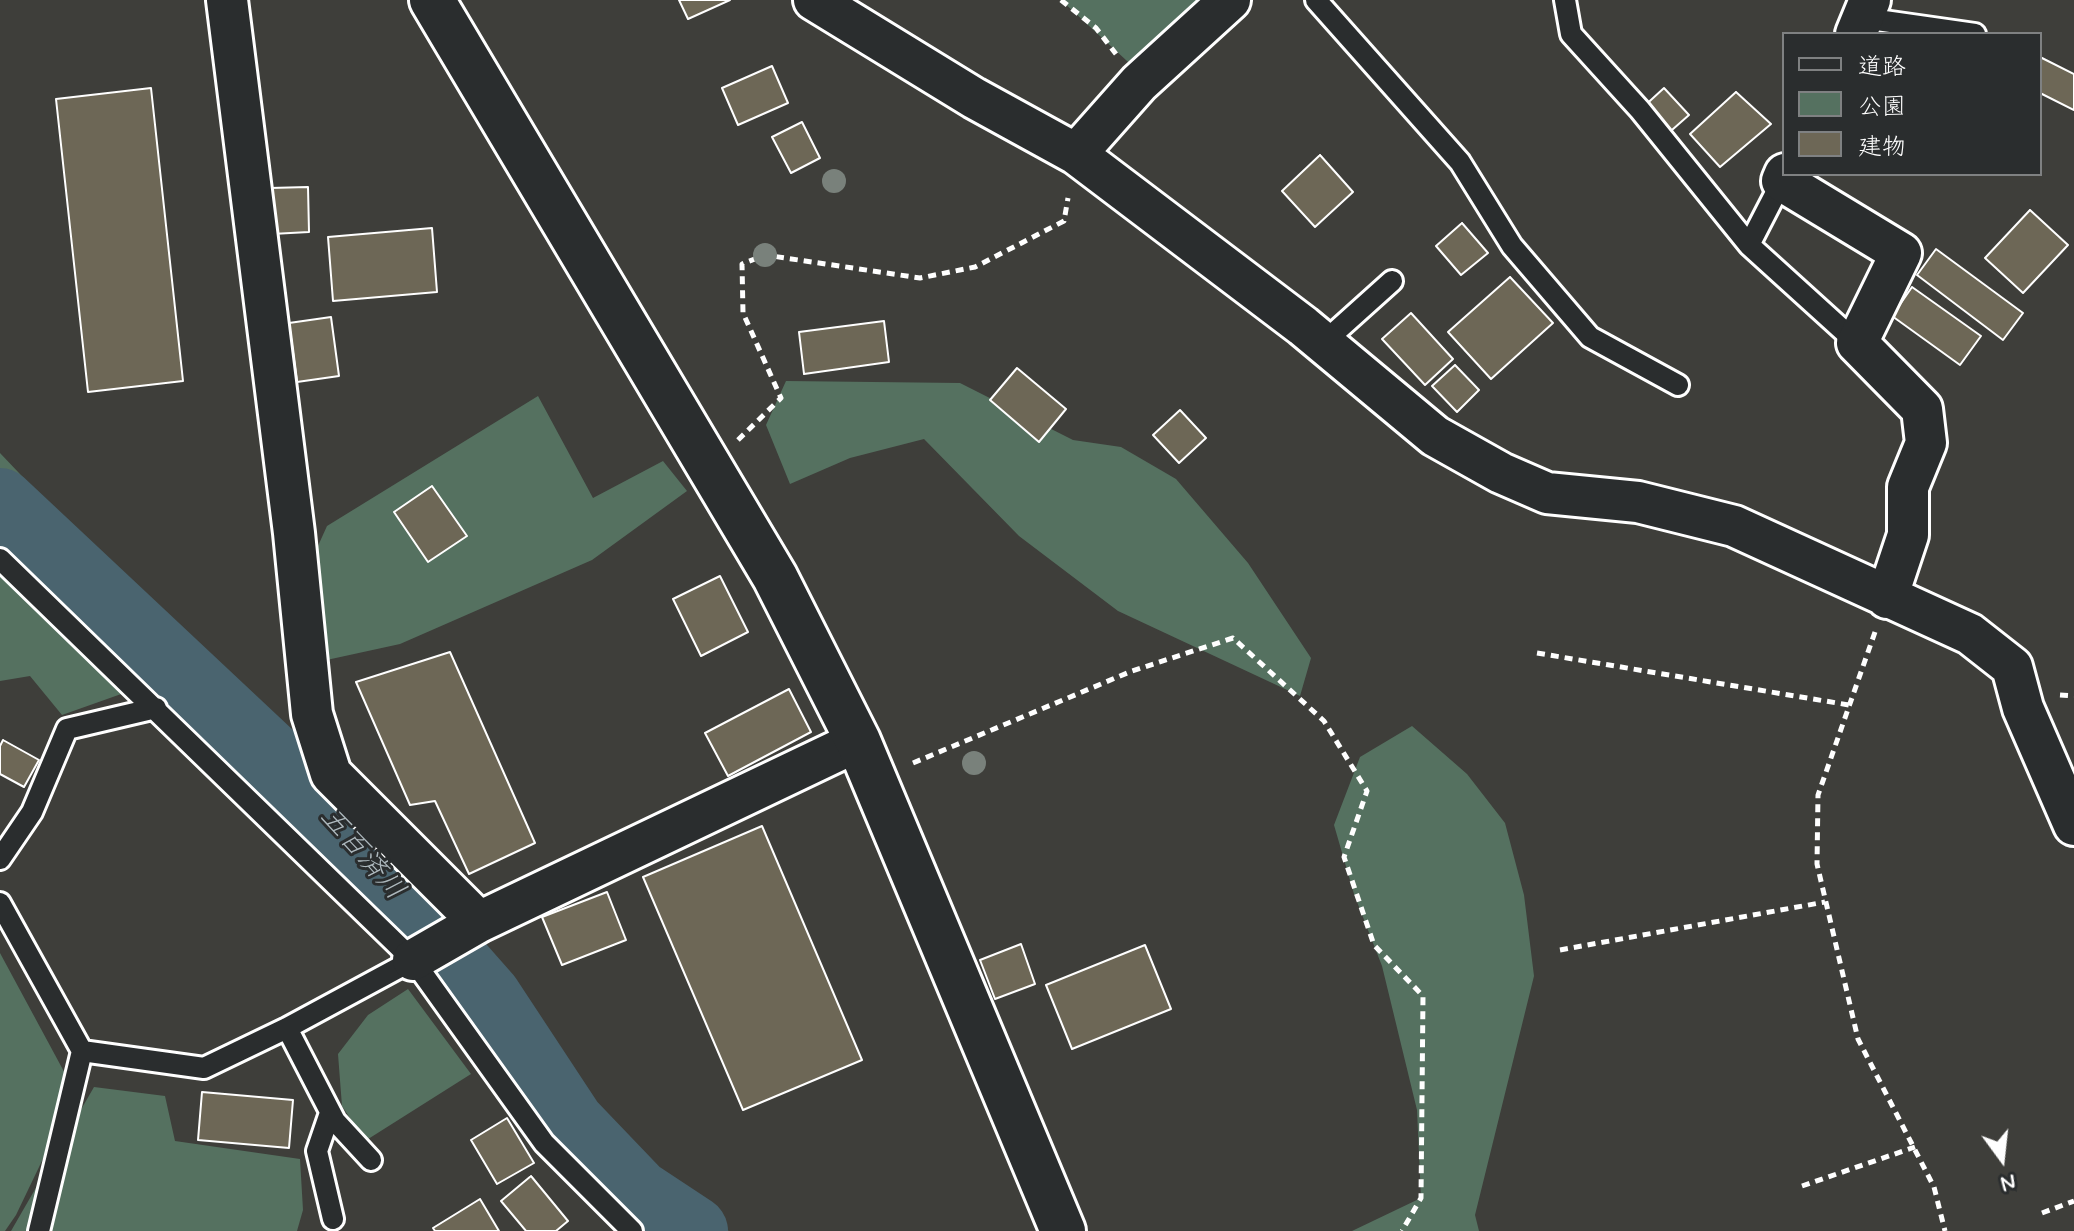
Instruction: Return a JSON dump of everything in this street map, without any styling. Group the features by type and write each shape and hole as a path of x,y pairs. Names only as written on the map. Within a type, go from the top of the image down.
{"street":[{"path":"227,0 292,518 312,714 331,774 479,922"},
{"path":"432,0 775,577 866,760 1063,1231"},
{"path":"814,0 974,98 1076,154 1323,343 1435,436 1501,473 1547,493 1638,502 1734,526 1970,634 2012,667 2023,708 2074,825"},
{"path":"1076,154 1139,83 1220,4"},
{"path":"1784,177 1901,253 1857,343 1922,409 1926,443 1908,487 1908,535 1887,598"},
{"path":"413,960 479,922 866,760"}],"lane":[{"path":"1316,0 1460,162 1512,246 1590,337 1678,385"},
{"path":"1565,0 1571,34 1640,110 1749,245 1857,343"},
{"path":"1863,17 1962,32"},
{"path":"1749,245 1784,177"},
{"path":"1323,343 1392,281"},
{"path":"0,559 413,960 544,1143 632,1231"},
{"path":"0,859 32,812 67,729 156,708"},
{"path":"0,903 82,1051 39,1231"},
{"path":"82,1051 204,1068 287,1028 413,960"},
{"path":"287,1028 330,1113 371,1160"},
{"path":"330,1113 317,1151 333,1219"}],"path":[{"path":"1061,0 1096,28 1139,83"},
{"path":"710,467 781,398 743,313 742,264 765,255 920,278 975,267 1064,221 1076,154"},
{"path":"1887,598 1818,795 1817,864 1858,1039 1934,1187 1945,1231"},
{"path":"866,760 1233,638 1324,721 1367,791 1344,857 1374,945 1423,996 1421,1198 1402,1231"},
{"path":"1537,653 1849,705"},
{"path":"1560,950 1825,902"},
{"path":"1802,1186 1915,1147"},
{"path":"2042,1213 2074,1201"}],"green space":[{"path":"1061,0 1230,0 1140,73"},
{"path":"786,381 960,383 1073,440 1121,447 1176,479 1248,563 1311,658 1300,696 1118,611 1019,536 924,439 850,458 790,484 766,425"},
{"path":"538,396 593,498 663,461 687,491 592,560 400,644 322,661 313,557 327,526"},
{"path":"0,453 443,919 589,1115 675,1201 729,1231 637,1231 575,1174 477,1030 281,821 124,693 62,715 30,676 0,681"},
{"path":"1412,726 1467,774 1505,823 1524,895 1534,976 1475,1215 1479,1231 1352,1231 1421,1198 1417,1110 1382,966 1354,894 1334,825 1360,757"},
{"path":"0,953 75,1092 16,1215 5,1231 0,1231"},
{"path":"408,989 471,1074 365,1141 342,1106 338,1054 368,1015"},
{"path":"94,1087 165,1096 175,1141 300,1159 303,1210 297,1231 11,1231"}],"building":[{"path":"679,0 730,0 688,19"},
{"path":"2042,58 2074,74 2074,110 2042,94"},
{"path":"772,66 788,103 738,125 722,88"},
{"path":"151,88 183,381 88,392 56,99"},
{"path":"1664,88 1689,115 1664,137 1640,110"},
{"path":"1736,92 1771,124 1720,167 1690,134"},
{"path":"802,122 820,158 791,173 772,137"},
{"path":"1320,155 1353,192 1315,227 1282,191"},
{"path":"308,187 309,232 272,234 270,188"},
{"path":"2030,210 2068,245 2023,293 1985,258"},
{"path":"1462,223 1488,253 1461,275 1436,246"},
{"path":"432,228 437,292 333,301 328,237"},
{"path":"1936,249 2023,313 2003,340 1917,275"},
{"path":"1510,277 1553,323 1491,379 1448,332"},
{"path":"1912,287 1981,336 1960,365 1892,316"},
{"path":"1411,313 1453,359 1425,385 1382,339"},
{"path":"331,317 339,376 297,382 289,323"},
{"path":"884,321 889,362 804,374 799,332"},
{"path":"1455,365 1479,390 1457,412 1432,386"},
{"path":"1017,368 1066,409 1039,442 990,400"},
{"path":"1180,410 1206,438 1179,463 1153,435"},
{"path":"432,486 467,536 428,562 394,512"},
{"path":"720,576 748,632 701,656 673,599"},
{"path":"450,652 535,843 469,874 435,801 410,805 356,682"},
{"path":"789,689 811,732 728,776 705,733"},
{"path":"3,740 39,760 24,787 0,774 0,746"},
{"path":"762,826 862,1060 743,1110 643,877"},
{"path":"607,892 626,940 562,965 542,917"},
{"path":"1021,944 1035,984 995,999 980,960"},
{"path":"1145,945 1171,1009 1072,1049 1046,985"},
{"path":"202,1092 293,1100 289,1148 198,1140"},
{"path":"507,1118 534,1163 497,1184 471,1140"},
{"path":"531,1176 568,1221 556,1231 526,1231 501,1201"},
{"path":"480,1199 499,1231 435,1231 433,1228"}],"waterway":[{"name":"五百済川","path":"0,503 293,778 487,998 570,1124 637,1194 693,1231"}]}
